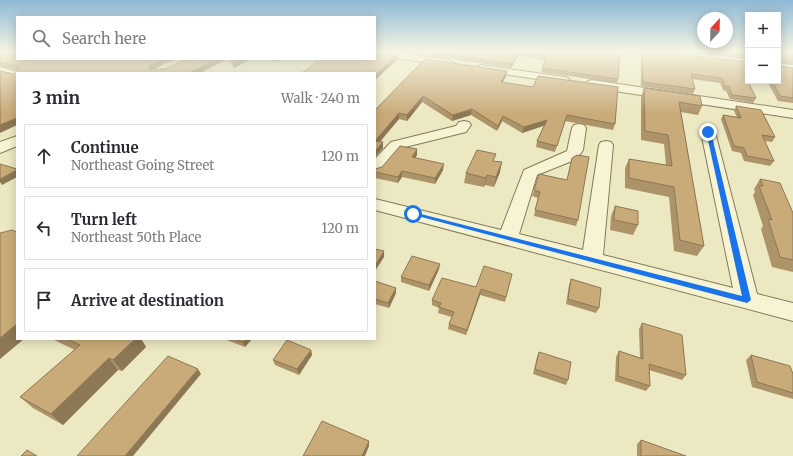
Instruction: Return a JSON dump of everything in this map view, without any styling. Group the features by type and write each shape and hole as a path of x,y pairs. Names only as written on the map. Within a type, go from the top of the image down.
{"street":[{"path":"514,72 793,114"},
{"path":"376,168 396,144 461,129 464,125"},
{"path":"508,239 530,173 569,157 575,150 579,128"},
{"path":"708,132 747,300"},
{"path":"0,148 16,140"},
{"path":"592,260 606,145"},
{"path":"376,204 793,312"}],"building":[{"path":"0,72 16,73 16,118 0,125"},
{"path":"412,72 506,72 501,82 533,87 538,76 618,87 615,124 567,115 557,146 537,141 547,120 524,127 503,116 498,126 472,109 453,115 423,96 407,115 399,113 376,140 376,109"},
{"path":"572,72 618,72 618,79"},
{"path":"643,72 745,72 745,84 749,84 756,98 732,95 729,86 725,86 722,78 691,74 695,89 643,82"},
{"path":"781,72 793,72 793,98 780,96 774,84 781,84"},
{"path":"644,88 700,96 702,106 679,102 704,246 680,240 674,187 629,178 629,159 672,166 668,135 645,131"},
{"path":"736,106 761,110 775,137 762,135 774,161 747,156 744,148 734,146 723,115 741,118"},
{"path":"376,141 383,142 376,150"},
{"path":"400,146 417,149 412,157 444,164 435,178 402,171 398,177 376,172 376,169 382,167"},
{"path":"477,150 496,154 493,161 502,162 496,177 487,175 486,178 466,173"},
{"path":"577,155 589,157 578,220 535,210 540,192 534,190 539,174 567,180 572,158"},
{"path":"0,164 16,169 16,171 0,179"},
{"path":"760,179 780,183 793,213 793,260 780,257 768,219 772,220 759,186 763,186"},
{"path":"615,206 638,211 638,225 614,220"},
{"path":"12,230 16,232 16,325 0,338 0,233"},
{"path":"376,249 384,251 376,264"},
{"path":"412,256 440,264 429,285 401,277"},
{"path":"484,266 512,274 506,297 481,289 467,330 449,324 454,312 439,307 441,303 432,300 442,278 476,287"},
{"path":"571,279 601,288 599,308 568,299"},
{"path":"376,281 396,288 388,303 376,299"},
{"path":"642,323 682,335 686,375 649,364 650,386 618,376 619,351 643,359"},
{"path":"69,340 134,340 113,360 109,358 51,414 20,397 80,345"},
{"path":"287,340 311,350 297,369 273,360"},
{"path":"539,352 571,362 568,380 535,369"},
{"path":"751,355 790,366 793,374 793,393 757,382"},
{"path":"168,356 198,369 125,456 77,456"},
{"path":"322,421 369,441 362,456 303,456"},
{"path":"641,440 686,456 641,456"},
{"path":"27,450 37,456 21,456"}],"route":[{"path":"413,214 747,300 708,132"}]}
